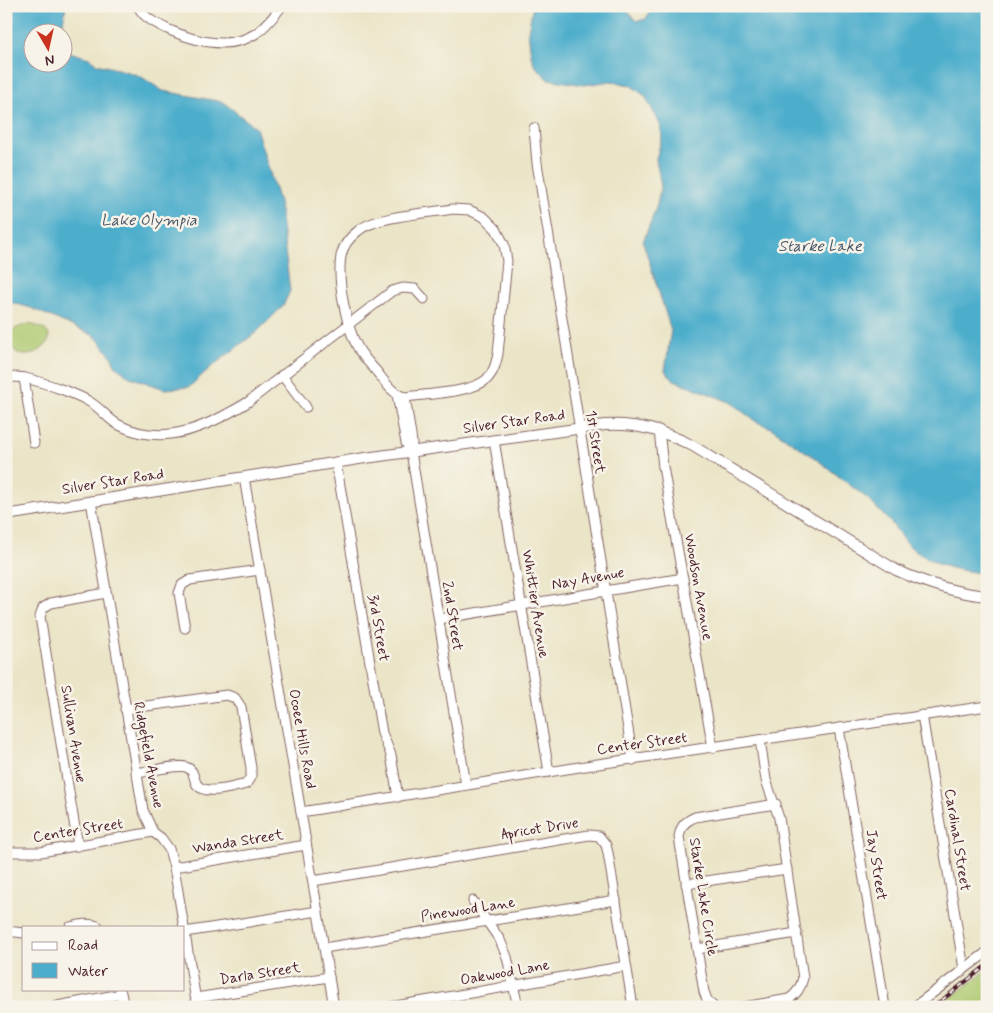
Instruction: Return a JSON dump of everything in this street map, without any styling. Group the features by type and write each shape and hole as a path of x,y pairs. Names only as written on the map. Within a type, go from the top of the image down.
{"main road":[{"name":"Silver Star Road","path":"6,515 336,462 620,424 659,430 693,446 896,570 946,589 987,596"}],"street":[{"path":"138,6 141,12 151,21 184,37 205,42 236,41 254,34 270,21 282,6"},
{"name":"1st Street","path":"534,128 537,164 633,760"},
{"path":"453,209 469,210 484,217 496,229 504,244 507,261 498,354 495,367 488,378 474,387 401,396 390,388 359,350 348,324 340,274 342,254 348,240 360,229 375,222 453,209"},
{"path":"6,377 24,378 70,393 92,403 117,424 132,431 152,435 173,434 198,429 226,416 248,402 392,291 403,288 414,289 424,299"},
{"path":"282,376 306,407"},
{"path":"24,378 34,443"},
{"name":"2nd Street","path":"401,396 412,442 411,452 466,785"},
{"name":"Woodson Avenue","path":"659,430 663,467 713,748"},
{"name":"Whittier Avenue","path":"494,440 549,772"},
{"name":"3rd Street","path":"336,462 382,733 390,755 398,797"},
{"name":"Ocoee Hills Road","path":"244,477 334,1007"},
{"name":"Ridgefield Avenue","path":"91,501 143,810 153,832 164,841 169,849 174,866 184,926"},
{"path":"185,628 180,593 182,585 190,580 260,570"},
{"name":"Nay Avenue","path":"439,619 683,578"},
{"name":"Sullivan Avenue","path":"78,846 40,616 43,608 51,603 106,593"},
{"path":"125,709 227,694 235,698 241,707 251,768 251,776 246,784 209,791 201,789 196,783 194,773 186,768 178,767 136,773"},
{"name":"Center Street","path":"300,812 549,772 987,706"},
{"name":"Cardinal Street","path":"922,715 964,969"},
{"name":"Jay Street","path":"839,728 885,1007"},
{"path":"744,1007 789,999 795,995 803,978 776,804 766,780 760,740"},
{"name":"Starke Lake Circle","path":"714,1007 708,1002 704,992 679,838 680,829 685,822 694,816 776,804"},
{"name":"Center Street","path":"6,852 41,852 153,832"},
{"name":"Apricot Drive","path":"312,881 588,835 599,836 606,846 633,1007"},
{"name":"Wanda Street","path":"174,866 306,845"},
{"path":"686,884 787,869"},
{"name":"Pinewood Lane","path":"324,948 616,900"},
{"path":"473,901 500,940 515,986 518,1007"},
{"path":"185,932 318,910"},
{"path":"75,926 85,924 97,926"},
{"path":"6,930 22,932"},
{"name":"Ridgefield Avenue","path":"185,932 196,1002"},
{"path":"697,949 797,933"},
{"path":"914,1007 987,952"},
{"name":"Oakwood Lane","path":"390,1007 626,966"},
{"name":"Darla Street","path":"196,1002 329,977"},
{"path":"52,1007 121,992 124,1007"}],"green space":[{"path":"28,324 41,328 48,333 49,338 41,349 34,353 19,354 10,346 11,336 13,330"},
{"path":"987,970 987,1007 938,1007"}],"water":[{"name":"Lake Olympia","path":"6,6 66,6 63,22 22,22 22,72 72,72 72,53 89,58 97,64 140,76 163,91 223,102 256,128 279,202 290,291 283,306 258,331 210,368 189,387 165,389 130,377 115,365 112,357 95,336 31,308 6,301"},
{"name":"Starke Lake","path":"533,6 625,6 633,18 638,21 646,19 652,6 987,6 987,574 938,564 918,553 907,544 892,524 868,499 815,458 771,428 755,421 730,402 674,380 665,371 671,330 643,242 657,205 661,186 656,159 662,137 660,124 645,96 630,85 611,81 584,85 548,79 535,66 531,55 528,31"}],"railway":[{"path":"933,1007 987,965"}]}
